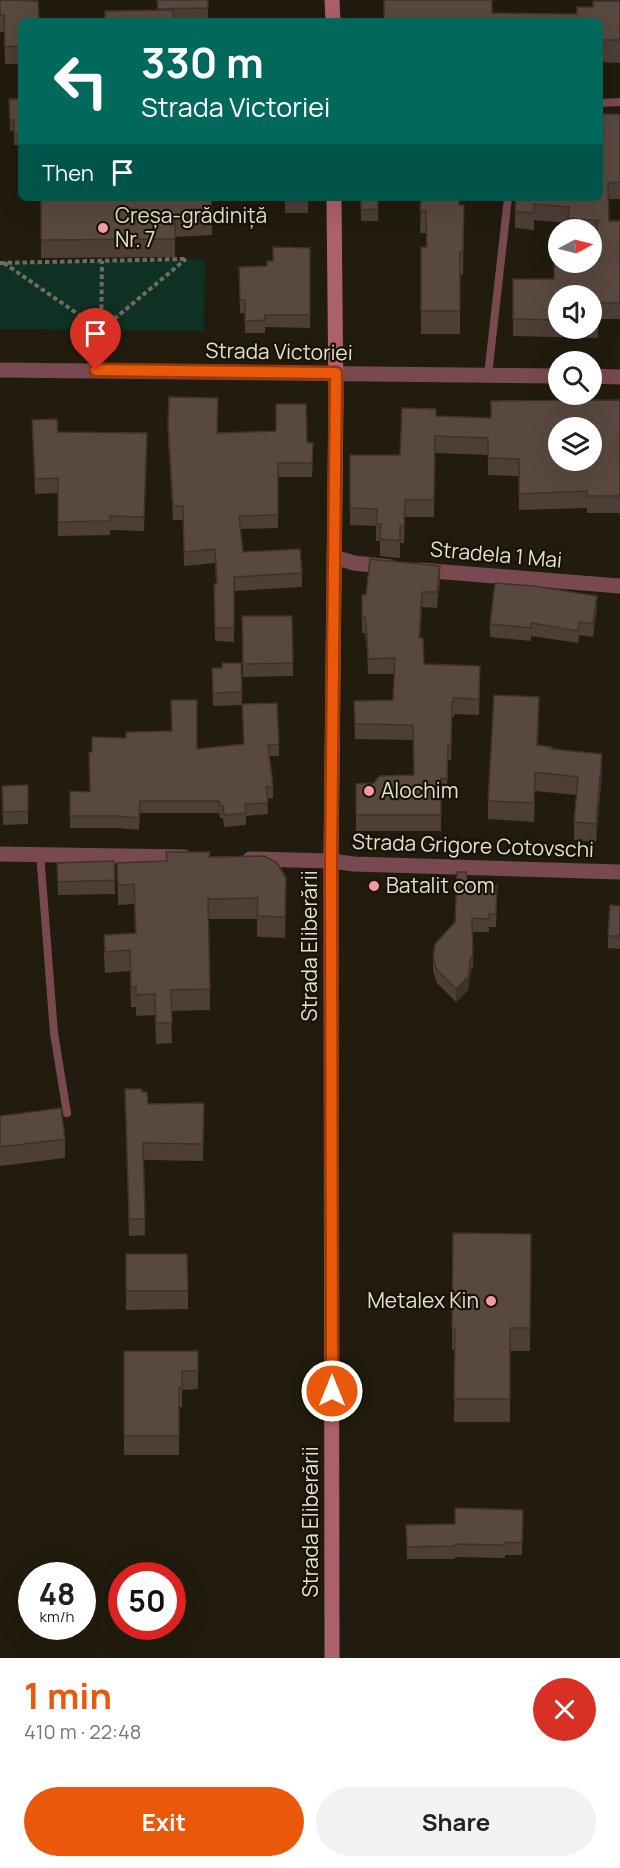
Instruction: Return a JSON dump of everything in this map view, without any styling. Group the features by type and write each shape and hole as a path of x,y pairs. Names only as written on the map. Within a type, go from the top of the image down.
{"main road":[{"path":"332,0 333,18"},
{"name":"Strada Eliberării","path":"332,1658 331,861 336,373 334,201"}],"street":[{"name":"Strada Victoriei","path":"0,369 548,376"},
{"path":"602,376 620,377"},
{"name":"Stradela 1 Mai","path":"334,557 354,563 620,586"},
{"path":"0,854 203,857"},
{"name":"Strada Grigore Cotovschi","path":"238,858 620,872"}],"lane":[{"path":"603,103 620,102"},
{"path":"488,375 508,201"},
{"path":"40,853 54,1033 67,1113"}],"path":[{"path":"2,263 186,259 101,330"},
{"path":"101,339 102,261"},
{"path":"2,263 101,330"}],"green space":[{"path":"205,259 204,331 0,329 0,263"}],"building":[{"path":"0,0 38,1 39,18 18,18 18,46 5,47 4,15 0,15"},
{"path":"157,0 208,0 208,8 158,9"},
{"path":"384,0 492,0 492,13 577,14 577,7 593,7 593,1 620,1 620,40 603,40 603,18 384,18"},
{"path":"173,10 173,18 105,18 105,11"},
{"path":"9,99 18,99 18,134 14,134 14,120 10,120"},
{"path":"603,114 620,114 620,182 608,183 609,221 620,221 620,303 602,303 602,285 548,285 548,320 513,319 513,279 554,279 554,273 602,273 602,219 568,218 569,207 534,204 534,213 515,212 516,201 603,201"},
{"path":"41,201 211,201 212,216 175,219 175,239 41,240"},
{"path":"361,201 378,201 378,209 361,210"},
{"path":"421,201 459,201 459,205 464,205 463,252 460,252 460,311 421,311 421,247 427,247 426,211 420,210"},
{"path":"273,247 310,248 310,315 265,315 265,320 245,321 245,300 240,300 239,267 267,266 267,261 273,261"},
{"path":"169,397 218,398 217,433 276,431 276,404 306,404 307,442 313,443 312,463 278,463 278,515 239,516 243,552 300,549 302,573 234,577 234,628 215,628 214,584 217,584 215,549 184,552 183,506 173,506 168,425"},
{"path":"602,400 620,400 620,498 619,496 587,496 587,491 519,494 519,459 488,458 488,438 435,436 434,500 405,500 404,526 400,526 400,541 380,539 381,524 376,524 377,509 350,508 350,455 400,455 402,408 436,409 436,416 491,418 491,401 548,401 548,405 602,405"},
{"path":"57,419 58,432 147,433 144,517 110,516 110,521 58,522 58,478 35,479 32,420"},
{"path":"370,559 440,566 437,592 422,592 419,638 423,638 424,664 480,666 479,699 453,698 447,779 441,778 441,815 356,815 356,784 374,783 379,776 414,775 413,725 355,724 354,701 393,700 395,658 368,659 365,617 362,617 362,595 366,595"},
{"path":"495,583 534,586 597,596 593,624 579,622 578,631 531,623 531,628 490,624"},
{"path":"242,616 292,616 293,663 243,664"},
{"path":"222,663 241,663 242,692 213,693 212,668 222,668"},
{"path":"494,695 539,697 537,745 552,747 552,749 602,754 596,824 574,822 578,777 535,772 534,803 488,801"},
{"path":"171,700 197,700 197,749 244,744 242,704 277,703 279,744 268,745 273,786 266,787 268,803 245,804 246,813 224,815 223,806 220,806 219,801 140,801 139,818 70,816 70,791 90,792 89,752 92,752 92,737 126,738 126,732 172,731"},
{"path":"28,785 28,811 3,812 2,786"},
{"path":"166,852 210,852 209,857 264,856 277,863 286,878 285,917 257,916 258,898 208,899 210,989 171,990 172,1023 156,1023 155,994 136,995 136,987 131,987 130,950 105,952 104,935 136,933 134,884 118,885 117,863 167,861"},
{"path":"114,861 115,880 58,882 57,863"},
{"path":"457,872 466,872 468,885 497,885 496,914 489,914 489,919 472,918 473,956 471,956 468,977 456,989 437,970 433,958 435,944 455,922"},
{"path":"610,905 620,906 620,936 608,936"},
{"path":"125,1089 142,1089 142,1092 147,1092 148,1104 204,1103 203,1144 143,1143 145,1219 129,1219"},
{"path":"61,1108 65,1139 0,1147 0,1116"},
{"path":"453,1233 531,1234 530,1328 510,1328 510,1399 454,1399"},
{"path":"126,1254 187,1254 188,1291 126,1291"},
{"path":"124,1351 198,1351 198,1371 182,1371 182,1388 179,1388 179,1436 124,1436"},
{"path":"455,1508 523,1510 522,1543 407,1547 406,1525 455,1524"}],"place":[{"name":"Creșa-grădiniță Nr. 7","path":"103,228"},
{"name":"Alochim","path":"369,791"},
{"name":"Batalit com","path":"374,886"},
{"name":"Metalex Kin","path":"491,1301"}],"route":[{"path":"96,370 336,373 331,861 332,1391"}]}
